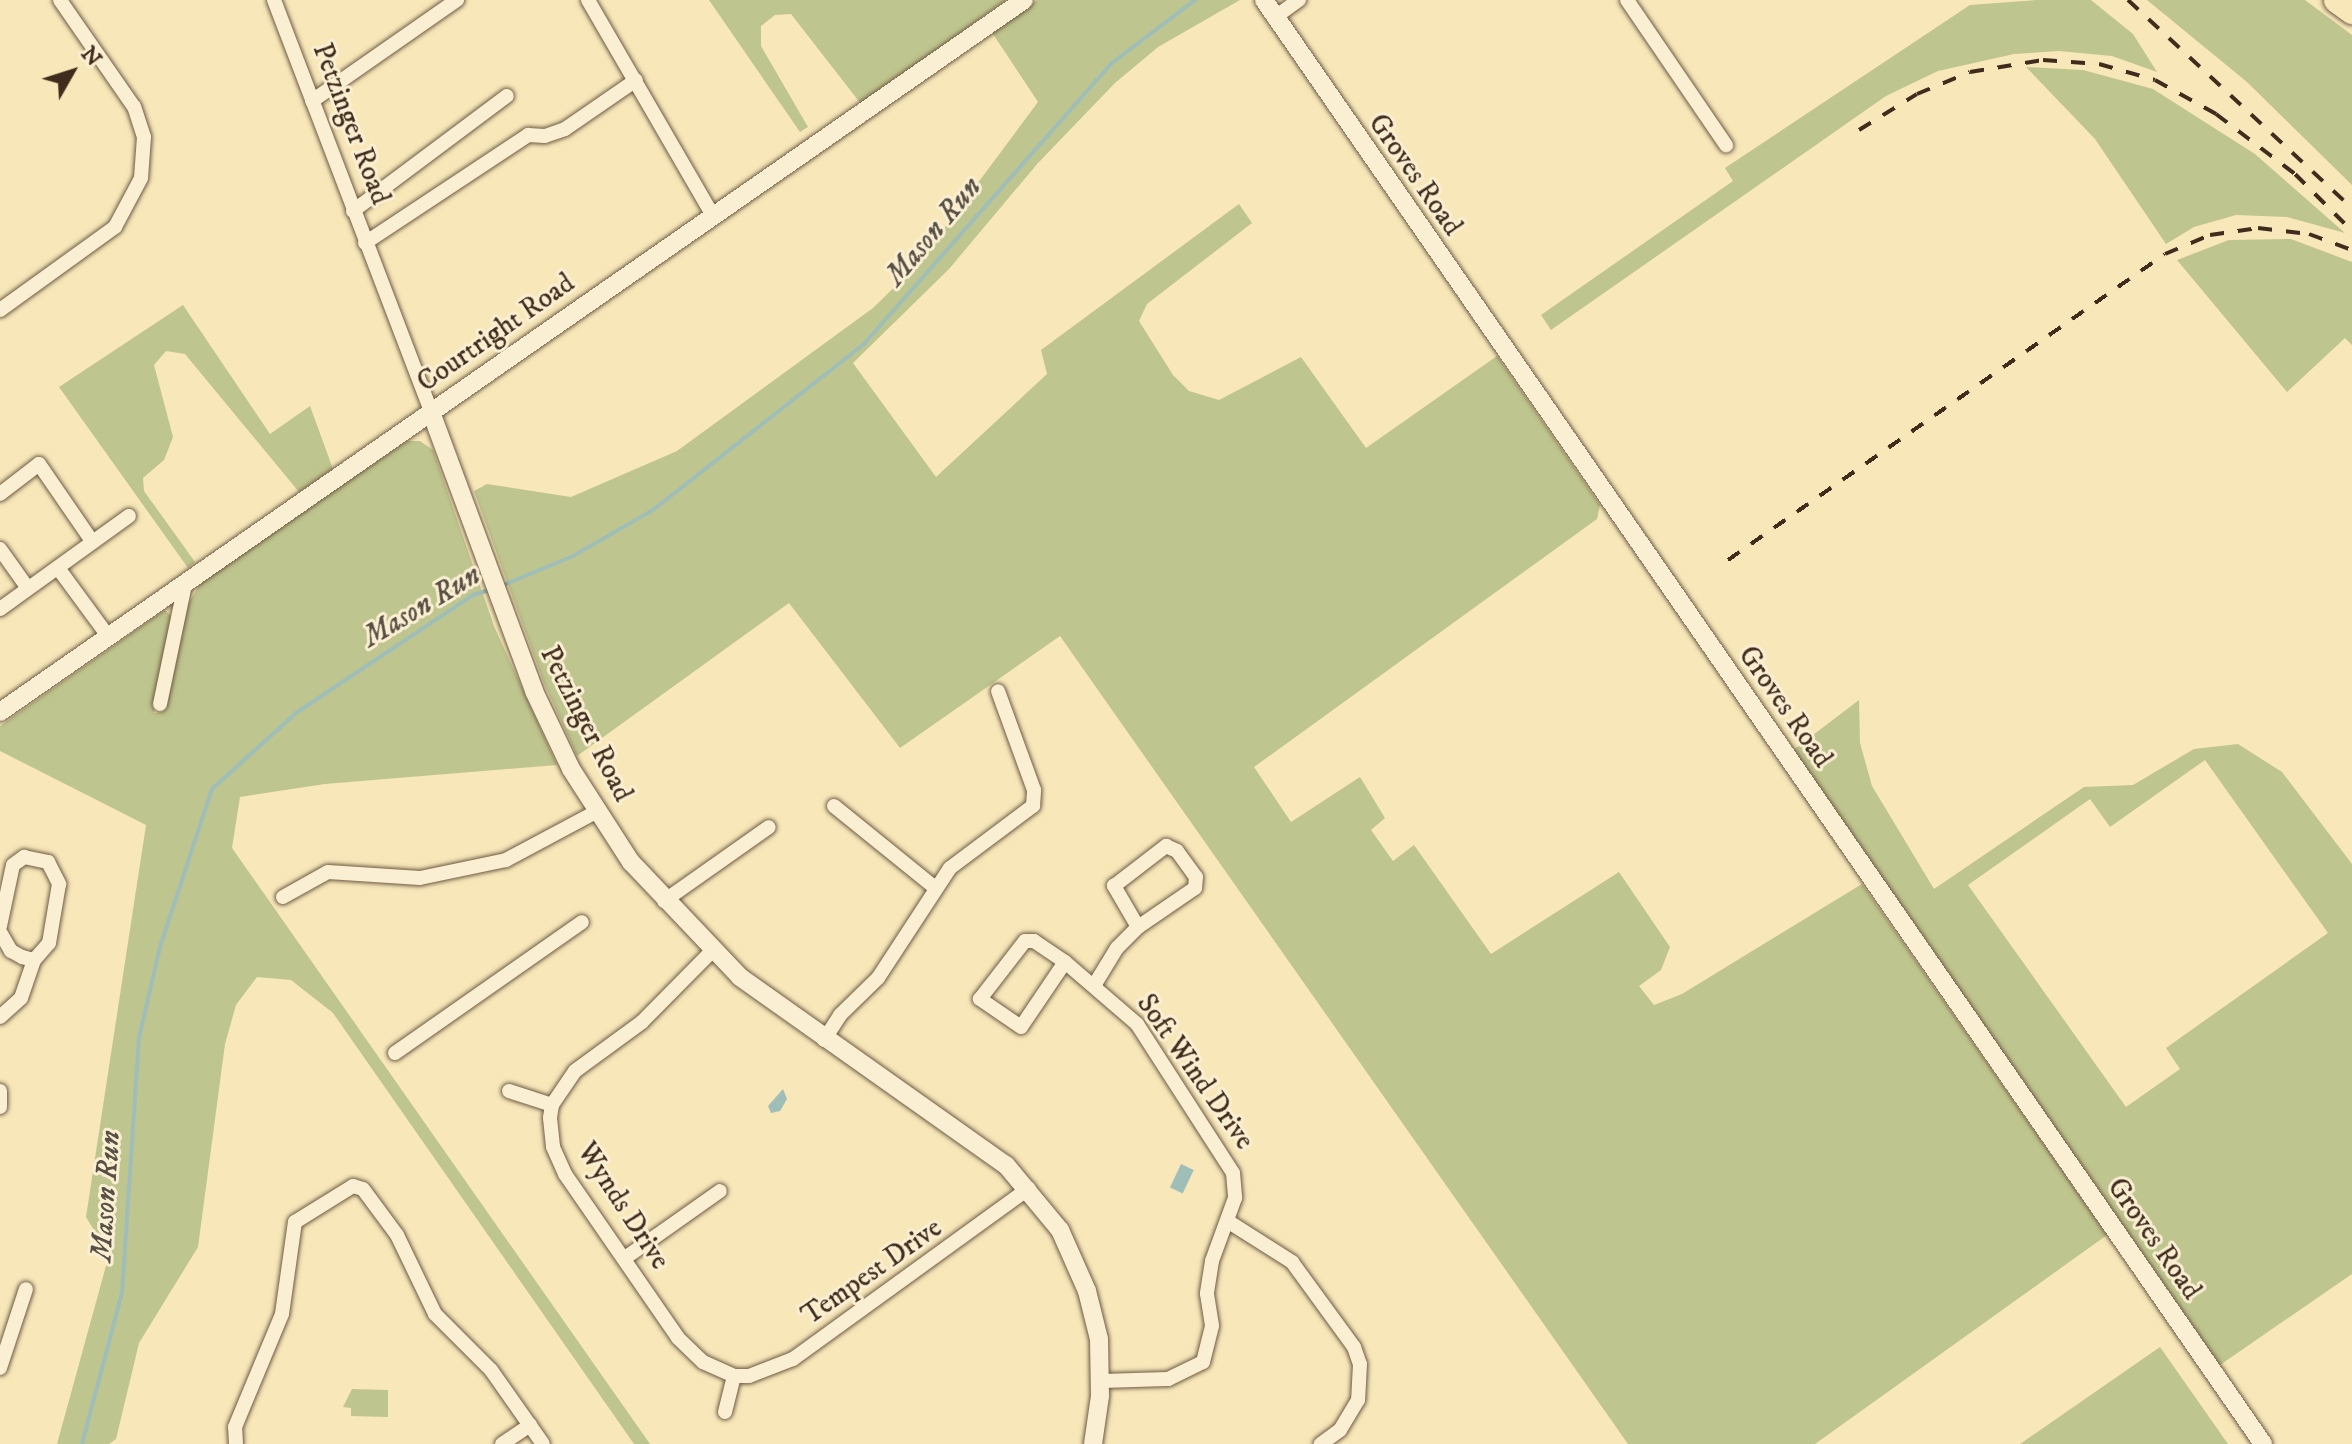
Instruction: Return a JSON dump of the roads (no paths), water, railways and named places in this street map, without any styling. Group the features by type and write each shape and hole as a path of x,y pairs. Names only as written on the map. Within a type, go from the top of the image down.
{"highway":[{"path":"2337,0 2352,11"}],"street":[{"path":"0,310 100,240 135,197 144,154 137,114 60,0"},
{"name":"Petzinger Road","path":"274,0 534,691 596,812 664,901 712,951 824,1040 980,1145 1029,1188 1075,1259 1096,1326 1101,1381 1093,1444"},
{"path":"312,101 457,0"},
{"path":"588,0 714,217"},
{"name":"Courtright Road","path":"0,712 1024,0"},
{"name":"Groves Road","path":"1264,0 2263,1444"},
{"path":"1274,18 1299,0"},
{"path":"1627,0 1726,145"},
{"path":"365,243 528,135 545,136 565,129 636,80"},
{"path":"353,211 507,96"},
{"path":"0,494 39,464 92,541"},
{"path":"0,609 129,516"},
{"path":"0,549 27,587"},
{"path":"58,568 108,636"},
{"path":"160,704 185,584"},
{"path":"824,1040 840,1015 878,978 934,887 950,868 1033,806 1034,790 998,691"},
{"path":"834,806 934,887"},
{"path":"283,897 328,872 420,878 506,860 596,812"},
{"path":"664,901 769,827"},
{"path":"1095,984 1117,948 1138,927 1195,888 1196,877 1172,847 1161,848 1116,881 1114,892 1138,927"},
{"path":"0,926 13,865 24,857 48,862 59,884 49,943 34,960 21,998 0,1017"},
{"path":"395,1053 582,922"},
{"path":"0,932 11,951 34,960"},
{"name":"Soft Wind Drive","path":"1065,962 1021,1027 980,999 1025,941 1034,941 1065,962 1095,984 1137,1024 1210,1131 1233,1173 1229,1222 1212,1261 1207,1294 1211,1345 1203,1362 1168,1379 1101,1381"},
{"path":"509,1091 552,1105 575,1071 642,1022 712,951"},
{"path":"0,1091 0,1107"},
{"name":"Wynds Drive","path":"552,1105 550,1133 559,1161 690,1352 734,1376"},
{"path":"236,1444 235,1427 282,1314 295,1222 343,1188 363,1189 408,1252 435,1314 491,1370 543,1444"},
{"name":"Tempest Drive","path":"734,1376 765,1373 793,1359 1029,1188"},
{"path":"625,1258 720,1191"},
{"path":"1229,1222 1292,1262 1354,1347 1360,1364 1358,1400 1340,1430 1321,1444"},
{"path":"0,1368 26,1289"},
{"path":"725,1412 734,1376"},
{"path":"502,1444 530,1425"}],"water":[{"path":"783,1089 787,1099 780,1111 771,1113 768,1106"},
{"path":"1181,1164 1194,1170 1183,1193 1170,1188"}],"waterway":[{"name":"Mason Run","path":"501,586 573,556 653,510 864,344 1112,63 1195,0"},
{"name":"Mason Run","path":"82,1444 122,1293 139,1038 160,947 212,789 296,713 473,595 489,590"}],"railway":[{"path":"2128,0 2352,208"},
{"path":"1859,130 1917,94 1970,72 2043,60 2099,64 2155,80 2216,114 2295,174 2352,231"},
{"path":"1728,560 2165,254 2210,235 2258,228 2309,234 2352,250"}]}
